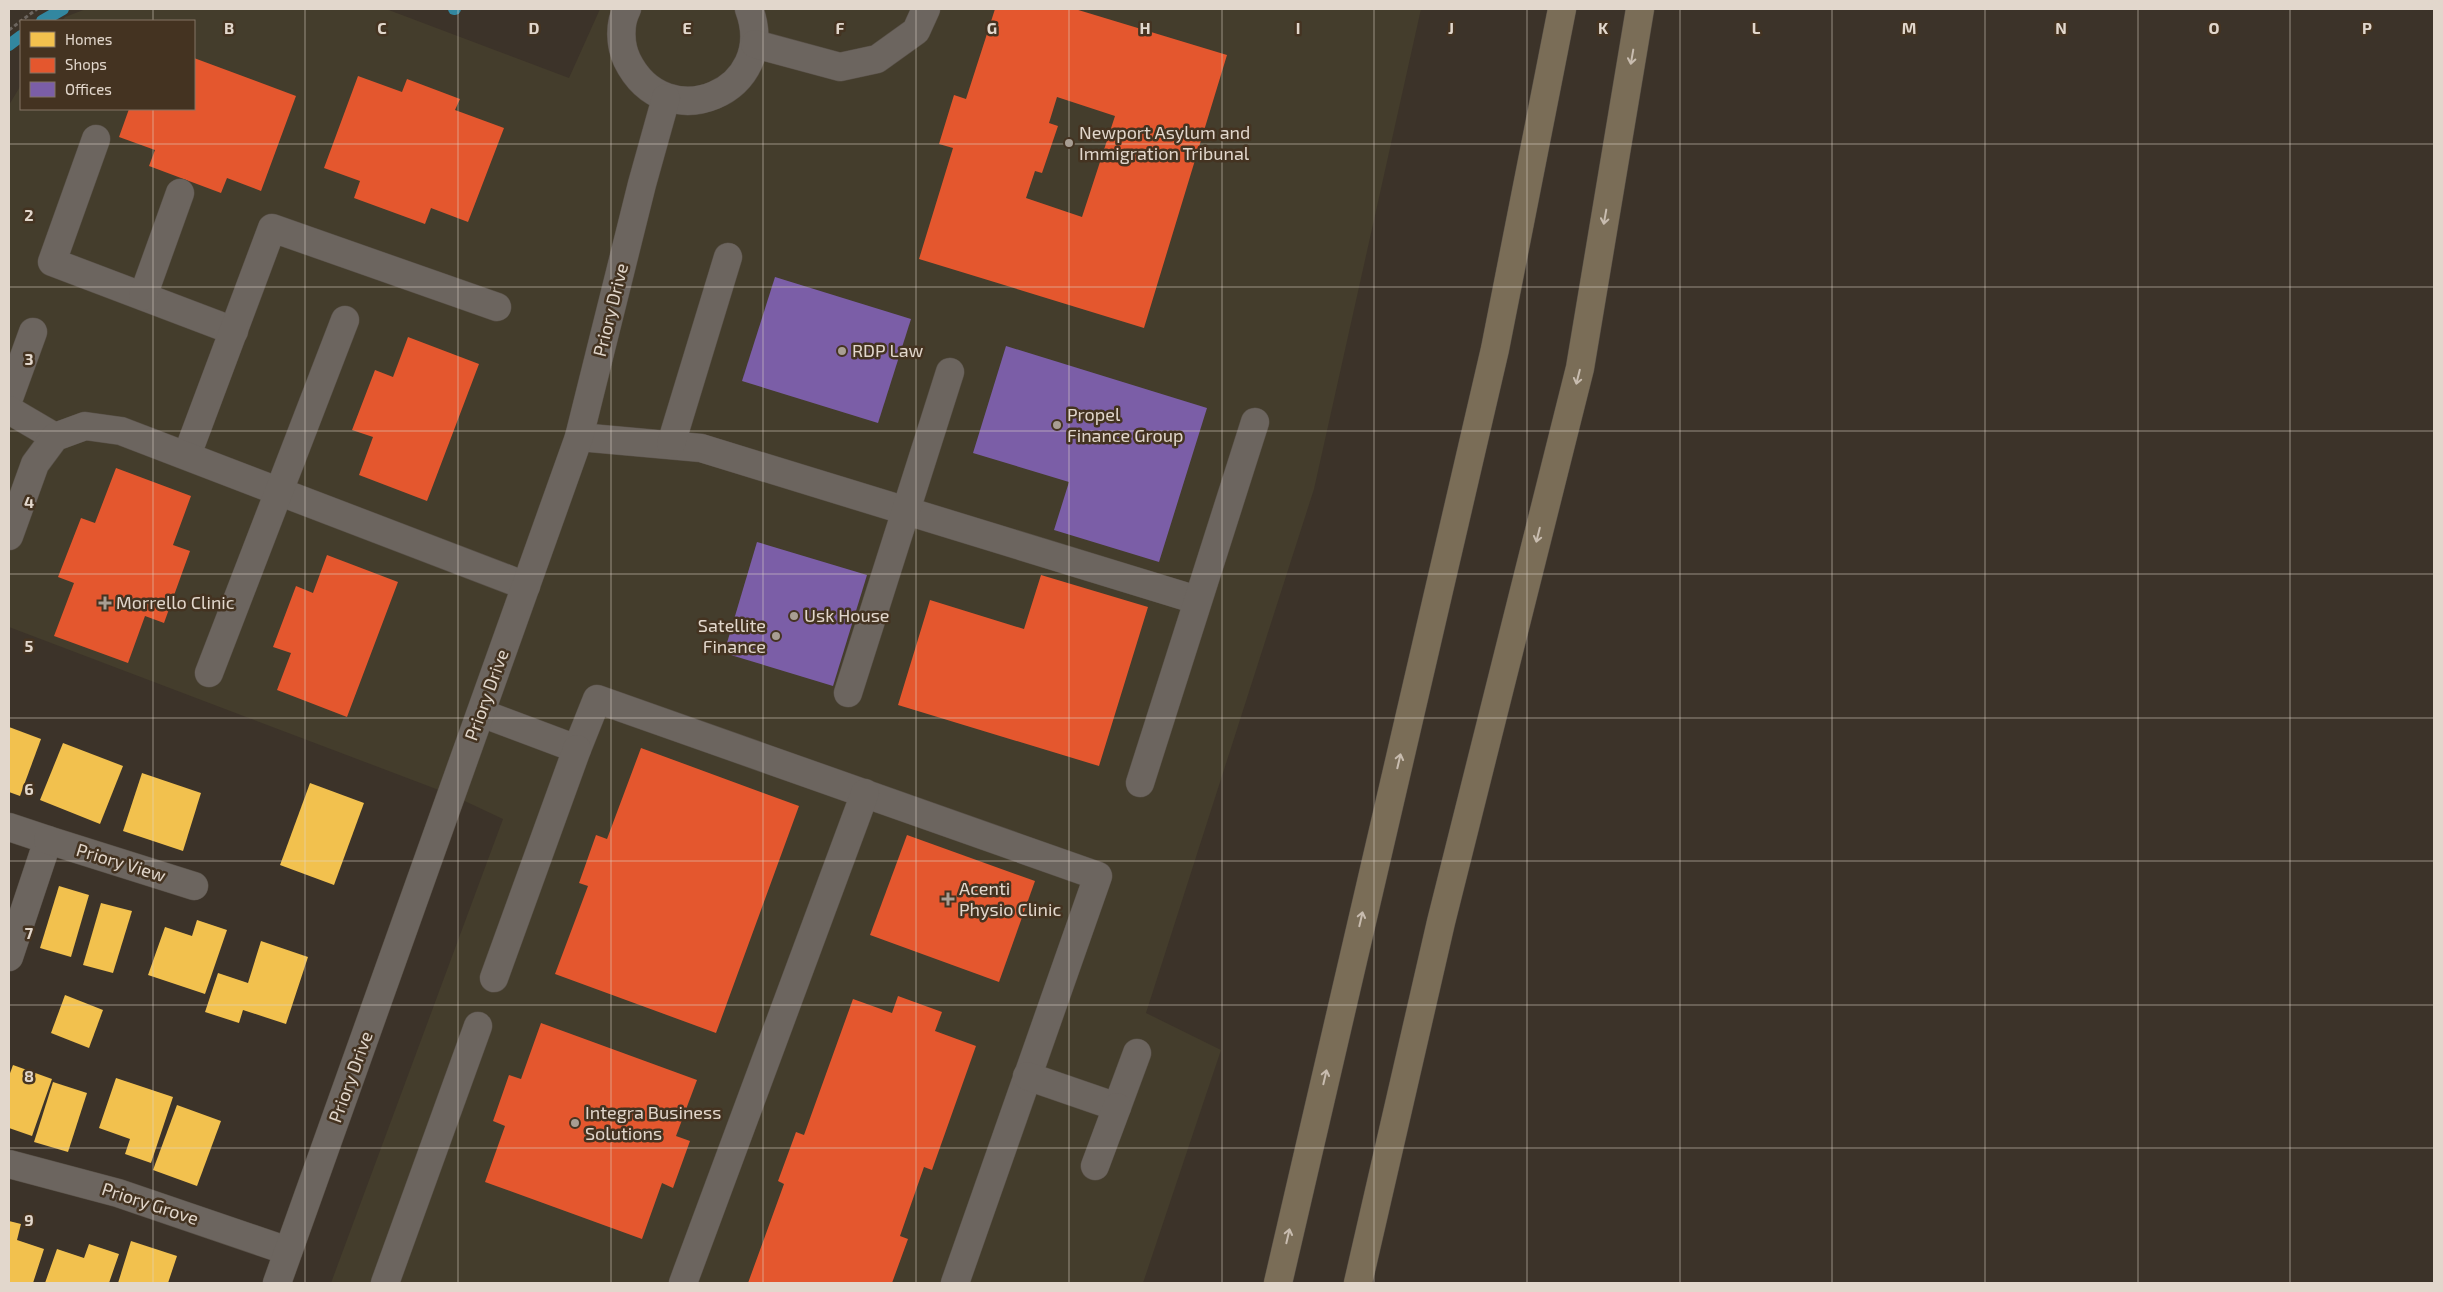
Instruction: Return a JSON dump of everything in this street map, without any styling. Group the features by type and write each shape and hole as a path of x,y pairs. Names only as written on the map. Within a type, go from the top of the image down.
{"highway":[{"path":"1278,1283 1495,349 1562,9"},
{"path":"1358,1283 1441,922 1580,368 1640,9"}],"street":[{"path":"622,10 621,34 624,55 630,67 648,88 666,98 685,101 723,92 738,80 749,63 755,44 754,22 750,9"},
{"path":"755,44 840,67 877,60 916,31 926,9"},
{"name":"Priory Drive","path":"277,1283 579,437 642,184 666,98"},
{"path":"96,139 52,262 234,331"},
{"path":"143,296 180,193"},
{"path":"187,455 272,228 497,307"},
{"path":"671,444 728,257"},
{"path":"209,673 345,320"},
{"path":"9,398 33,332"},
{"path":"848,693 950,372"},
{"path":"9,410 55,437"},
{"path":"1140,783 1255,422"},
{"path":"9,536 35,464 55,437 85,426 121,431 279,489 526,586"},
{"path":"579,437 701,448 1197,600"},
{"path":"494,978 597,699 1098,876 954,1283"},
{"path":"481,713 577,749"},
{"path":"683,1283 864,794"},
{"name":"Priory View","path":"9,827 194,886"},
{"path":"9,957 48,840"},
{"path":"385,1283 478,1026"},
{"path":"1095,1166 1137,1053"},
{"path":"1028,1076 1117,1107"},
{"name":"Priory Grove","path":"9,1164 118,1193 288,1251"}],"path":[{"path":"22,20 36,9"},
{"path":"9,30 20,21"}],"shaded area":[{"path":"86,9 386,9 569,78 600,9 1421,9 1314,489 1146,1013 1221,1050 1143,1283 331,1283 503,819 452,795 9,627 9,105 20,87 20,110 195,110 195,20 63,20 65,17"}],"building: Homes":[{"path":"9,727 41,739 20,796 9,792"},
{"path":"63,743 123,766 100,824 40,800"},
{"path":"142,773 201,793 183,851 123,831"},
{"path":"310,783 364,803 334,885 280,865"},
{"path":"59,886 89,895 71,957 40,948"},
{"path":"101,903 132,911 113,973 83,965"},
{"path":"197,920 227,930 205,994 148,975 165,927 192,936"},
{"path":"261,941 308,957 286,1024 243,1010 239,1023 205,1012 218,973 248,983"},
{"path":"65,995 103,1010 89,1048 51,1033"},
{"path":"13,1065 52,1079 32,1136 9,1128 9,1076"},
{"path":"116,1078 173,1097 151,1163 125,1154 130,1139 99,1128"},
{"path":"53,1082 87,1093 68,1152 34,1142"},
{"path":"177,1105 221,1121 197,1186 153,1170"},
{"path":"9,1221 21,1224 17,1240 44,1249 33,1283 9,1283"},
{"path":"131,1241 177,1256 168,1283 118,1283"},
{"path":"89,1244 119,1254 109,1283 45,1283 57,1249 84,1258"}],"building: Shops":[{"path":"995,9 1075,9 1227,55 1144,328 919,259 953,148 939,144 954,95 966,99","holes":["1057,97 1115,116 1082,217 1026,198 1035,171 1042,173 1058,126 1049,123"]},
{"path":"195,58 296,96 261,191 227,178 221,193 149,166 155,150 119,137 129,110 195,110"},
{"path":"358,76 402,92 407,79 460,99 455,110 504,128 468,222 431,208 425,224 354,198 360,181 324,168"},
{"path":"408,337 479,364 427,501 359,475 373,437 352,430 375,370 393,377"},
{"path":"116,468 191,496 173,545 190,551 164,623 145,616 128,663 54,636 74,583 58,577 81,518 95,523"},
{"path":"327,555 398,582 347,717 277,690 291,653 273,647 296,586 313,593"},
{"path":"1041,575 1148,607 1099,766 898,705 930,600 1024,629"},
{"path":"641,748 799,806 716,1033 555,974 588,886 579,883 596,835 607,839"},
{"path":"907,835 1035,881 999,982 870,935"},
{"path":"898,996 942,1012 935,1031 976,1046 932,1170 924,1167 900,1236 908,1239 892,1283 748,1283 784,1184 778,1181 796,1132 804,1135 853,999 892,1013"},
{"path":"541,1023 697,1080 676,1136 690,1141 673,1188 662,1183 642,1239 485,1182 505,1126 493,1121 509,1075 521,1079"}],"building: Offices":[{"path":"775,277 911,319 878,423 742,381"},
{"path":"1006,346 1207,408 1159,562 1054,530 1069,482 973,453"},
{"name":"Usk House","path":"757,542 867,575 833,686 724,653"}],"waterway":[{"path":"44,20 63,9"},
{"path":"9,45 20,37"}],"place":[{"name":"Newport Asylum and Immigration Tribunal","path":"1069,143"},
{"name":"RDP Law","path":"842,351"},
{"name":"Propel Finance Group","path":"1057,425"},
{"name":"Morrello Clinic","path":"105,603"},
{"name":"Usk House","path":"794,616"},
{"name":"Satellite Finance","path":"776,636"},
{"name":"Acenti Physio Clinic","path":"948,899"},
{"name":"Integra Business Solutions","path":"575,1123"}]}
